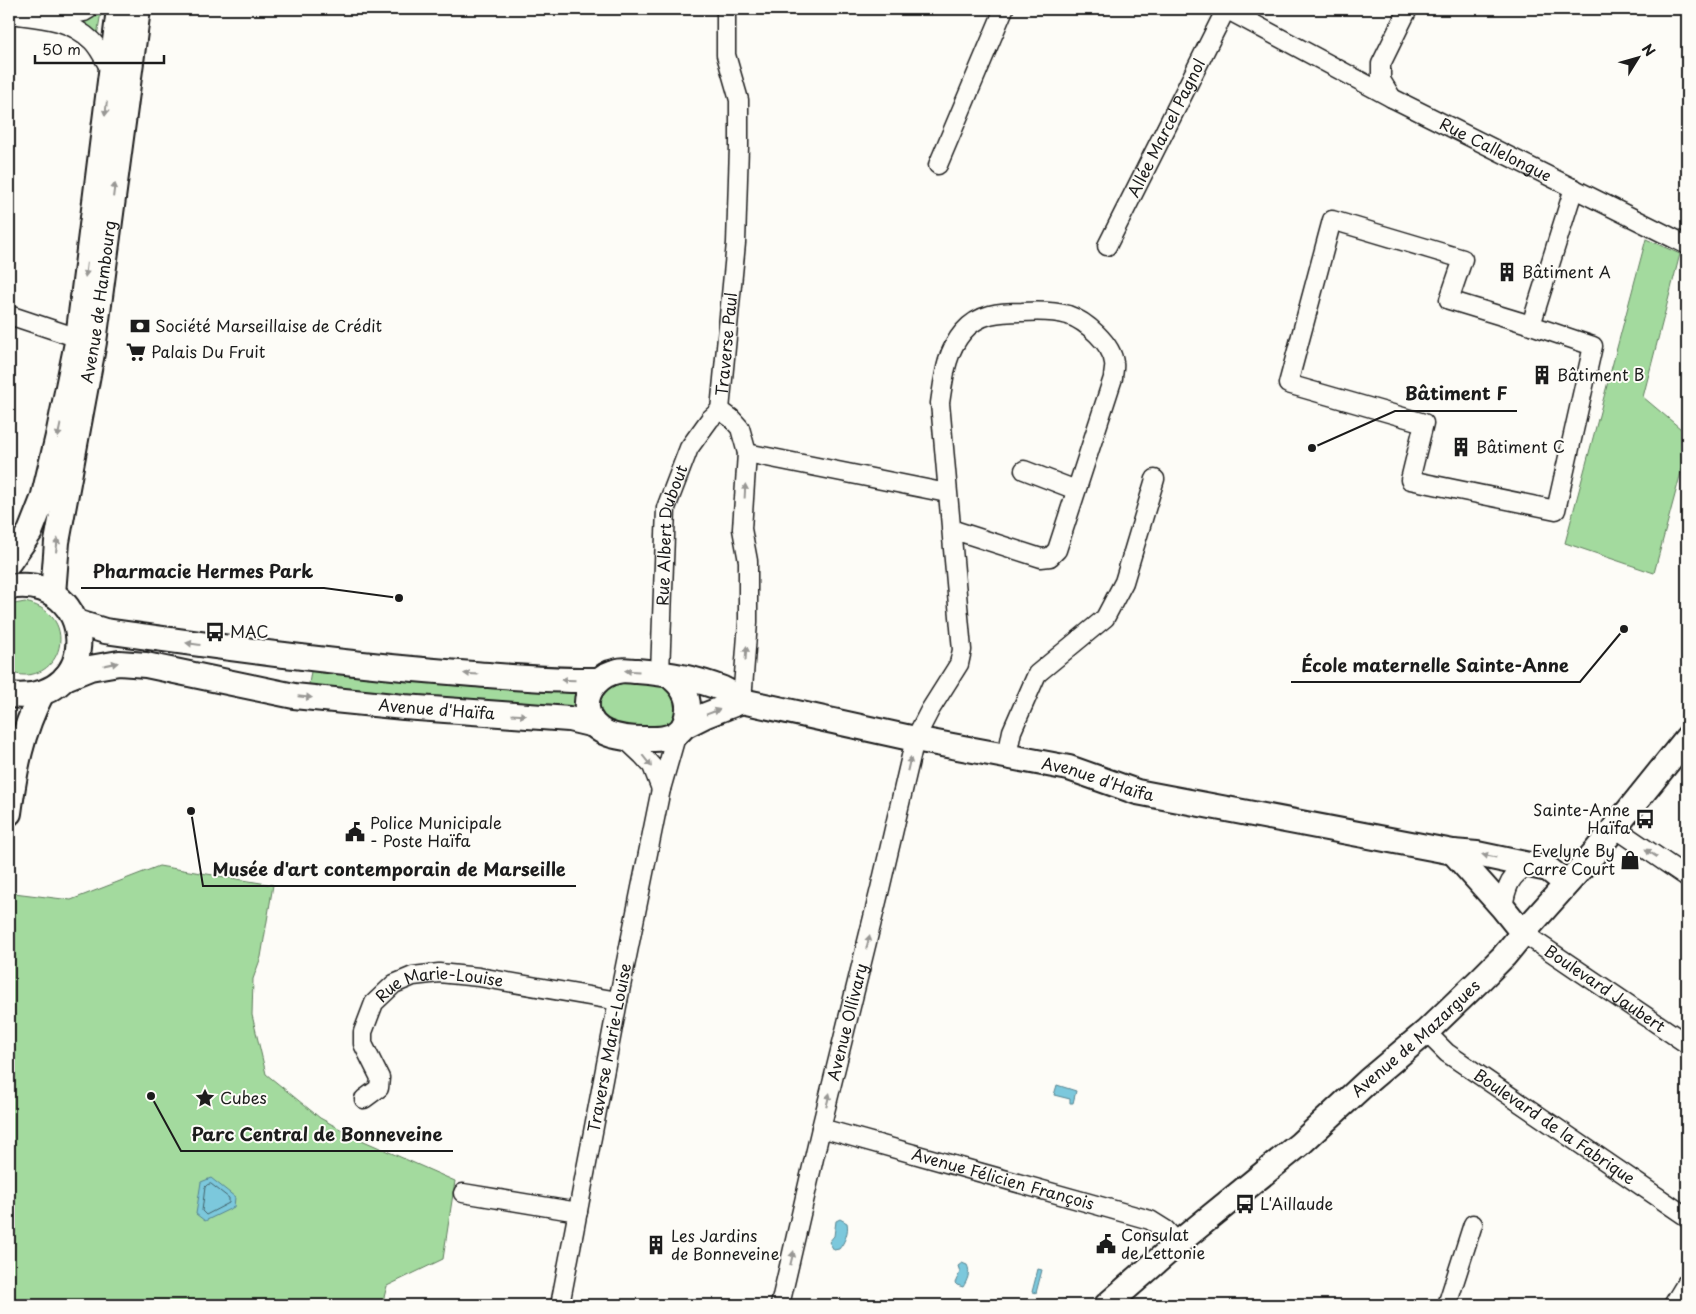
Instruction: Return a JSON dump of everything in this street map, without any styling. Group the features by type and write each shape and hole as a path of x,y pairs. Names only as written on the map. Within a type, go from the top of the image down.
{"street":[{"path":"52,19 84,12 89,9"},
{"name":"Avenue de Hambourg","path":"9,562 30,532 43,499 78,338 119,9"},
{"name":"Avenue de Hambourg","path":"53,594 57,542 94,342 138,9"},
{"name":"Traverse Paul","path":"726,9 726,55 739,100 739,146 736,243 720,410 732,418 740,428 747,453 742,529 748,561 748,622 742,701"},
{"path":"938,166 1004,9"},
{"name":"Rue Callelongue","path":"1226,9 1392,98 1687,245"},
{"name":"Allée Marcel Pagnol","path":"1107,246 1226,9"},
{"path":"1392,98 1381,80 1381,64 1408,9"},
{"path":"9,14 52,19 76,30 93,42 111,70"},
{"path":"1531,325 1574,188"},
{"path":"1332,220 1463,258 1449,300 1531,325 1593,346 1556,510 1410,480 1424,423 1288,384 1332,220"},
{"name":"Avenue Ollivary","path":"780,1305 915,739 930,710 960,664 962,650 947,493 940,403 946,363 952,348 963,332 977,319 998,312 1040,311 1068,315 1089,327 1107,344 1114,362 1113,378 1057,550 1050,557 1041,558 951,529"},
{"path":"9,315 78,338"},
{"name":"Rue Albert Dubout","path":"664,674 666,508 689,448 710,419 720,410"},
{"path":"747,453 947,493"},
{"path":"1024,470 1076,490"},
{"path":"1007,756 1012,731 1037,674 1105,618 1124,582 1155,479"},
{"path":"9,587 24,585 40,587 53,594 66,606 76,622 79,636 78,652 73,666 65,678"},
{"path":"76,622 105,631 393,668 568,681 598,680"},
{"path":"278,693 284,655"},
{"name":"Avenue d'Haïfa","path":"42,693 55,687 65,678 90,668 120,662 146,665 278,693 404,707 569,719 594,725"},
{"path":"681,729 687,717 687,696 680,685 664,674 619,670 598,680 590,689 586,706 589,717 594,725 604,732 624,739 662,739 681,729 706,715 742,701"},
{"name":"Avenue d'Haïfa","path":"664,674 724,690 742,701 915,739 1068,768 1137,792 1531,865 1548,869 1566,884"},
{"path":"9,695 25,697 42,693"},
{"path":"9,813 18,756 33,711 42,693"},
{"name":"Traverse Marie-Louise","path":"560,1305 618,1001 662,789 681,729"},
{"name":"Avenue de Mazargues","path":"1107,1305 1178,1243 1300,1144 1368,1081 1426,1032 1504,956 1615,828 1687,738"},
{"path":"624,739 652,766 662,789"},
{"path":"1615,828 1687,877"},
{"path":"1453,852 1523,933"},
{"path":"1503,908 1506,889 1513,877 1531,865"},
{"name":"Boulevard Jaubert","path":"1523,933 1687,1044"},
{"name":"Rue Marie-Louise","path":"364,1098 379,1088 380,1078 363,1044 363,1032 368,1015 374,1003 394,984 412,976 439,972 478,976 618,1001"},
{"name":"Boulevard de la Fabrique","path":"1426,1032 1447,1053 1687,1216"},
{"name":"Avenue Félicien François","path":"821,1128 1150,1220 1166,1230 1178,1243"},
{"path":"463,1193 578,1212"},
{"path":"1447,1305 1473,1224"},
{"path":"1673,1305 1687,1282"}],"green space":[{"path":"98,10 101,12 97,36 74,19"},
{"path":"1646,239 1680,254 1643,397 1687,434 1687,450 1654,573 1565,543"},
{"path":"25,602 44,610 55,621 60,635 59,649 52,662 41,671 27,675 9,672 9,605"},
{"path":"312,665 577,686 579,711 308,690"},
{"path":"613,681 664,685 672,688 680,709 669,727 621,729 599,715 599,692"},
{"path":"159,866 273,885 261,957 253,979 252,1015 266,1074 320,1118 357,1138 455,1181 443,1259 387,1286 382,1305 9,1305 9,929 14,893 71,900"}],"water":[{"path":"1057,1085 1076,1091 1073,1103 1070,1103 1070,1099 1054,1095"},
{"path":"211,1178 235,1197 234,1207 205,1221 196,1214 201,1182"},
{"path":"840,1219 847,1223 847,1233 839,1249 834,1250 829,1242 834,1236 836,1221"},
{"path":"962,1263 967,1265 969,1271 963,1287 955,1283 960,1272 958,1266"},
{"path":"1038,1269 1042,1270 1036,1293 1032,1292"}],"place":[{"name":"Bâtiment A","path":"1507,272"},
{"name":"Société Marseillaise de Crédit","path":"140,326"},
{"name":"Palais Du Fruit","path":"136,352"},
{"name":"Bâtiment B","path":"1542,375"},
{"name":"Bâtiment C","path":"1461,447"},
{"name":"Bâtiment F","path":"1312,448"},
{"name":"Pharmacie Hermes Park","path":"399,598"},
{"name":"École maternelle Sainte-Anne","path":"1624,629"},
{"name":"MAC","path":"215,632"},
{"name":"Musée d'art contemporain de Marseille","path":"191,811"},
{"name":"Sainte-Anne Haïfa","path":"1645,819"},
{"name":"Police Municipale - Poste Haïfa","path":"355,832"},
{"name":"Evelyne By Carre Court","path":"1630,860"},
{"name":"Parc Central de Bonneveine","path":"151,1096"},
{"name":"Cubes","path":"205,1098"},
{"name":"L'Aillaude","path":"1245,1204"},
{"name":"Consulat de Lettonie","path":"1106,1244"},
{"name":"Les Jardins de Bonneveine","path":"656,1245"}]}
